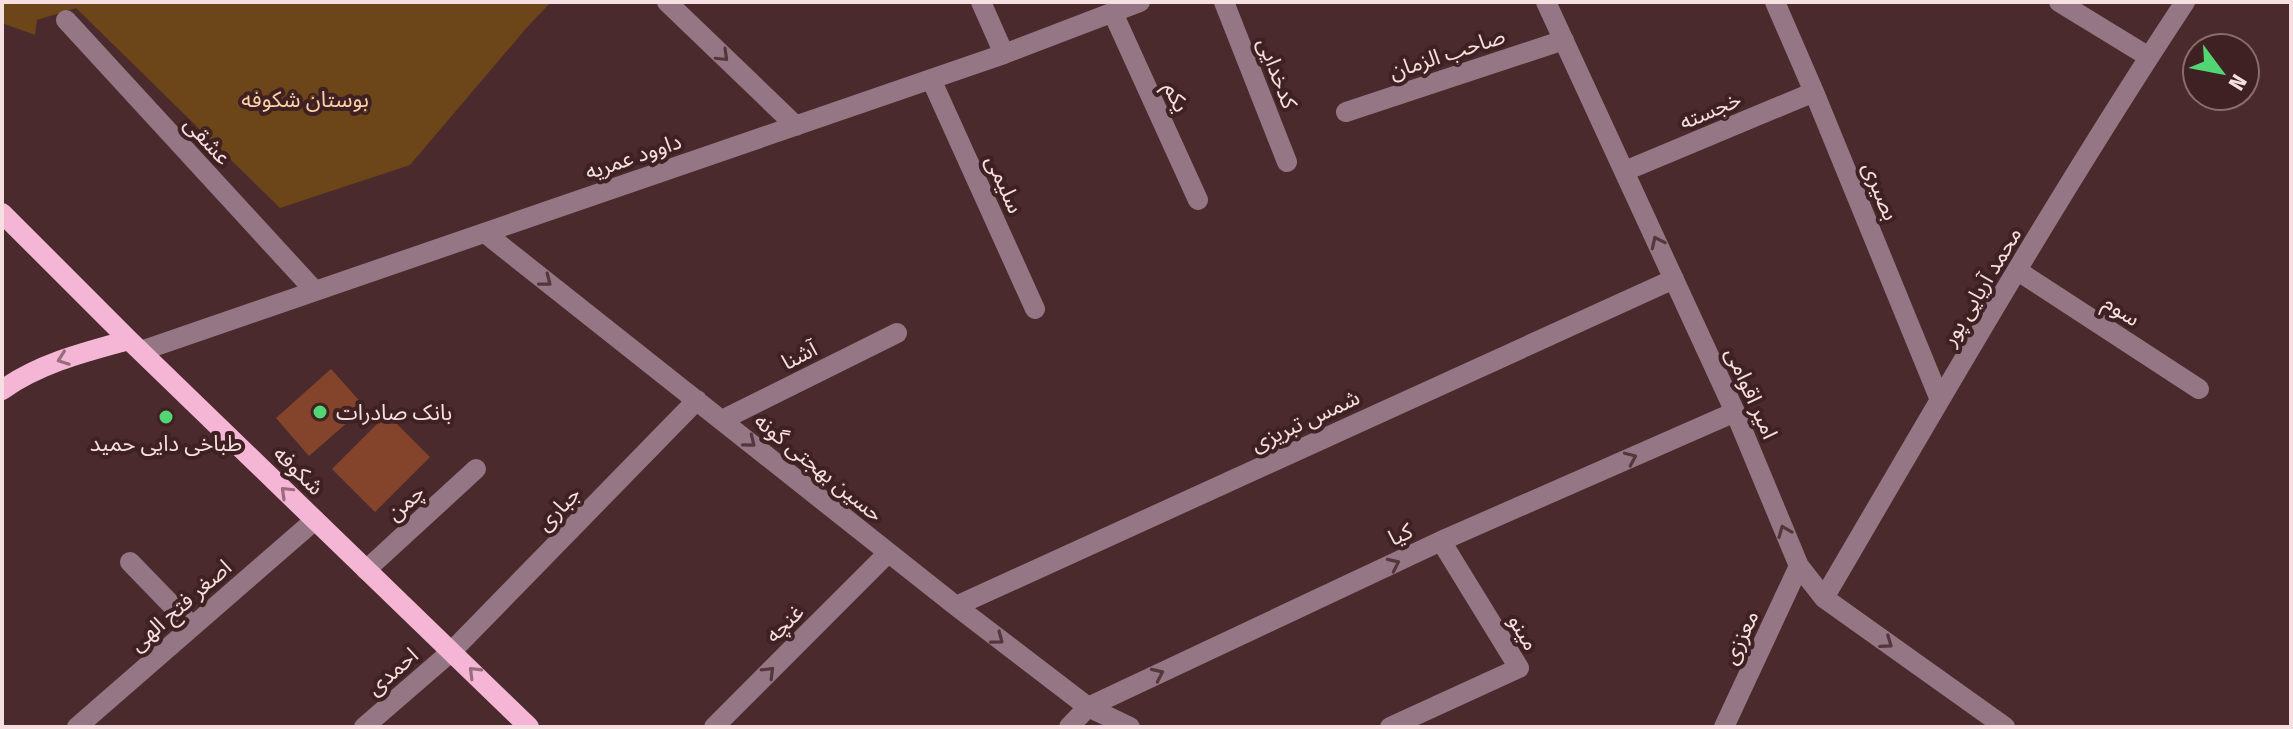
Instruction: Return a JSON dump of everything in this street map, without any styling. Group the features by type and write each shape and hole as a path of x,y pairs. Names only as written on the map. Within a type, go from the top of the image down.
{"main road":[{"name":"شکوفه","path":"2,213 529,727"},
{"path":"2,390 70,356 135,345"}],"street":[{"path":"667,2 796,126"},
{"path":"981,2 1004,54"},
{"name":"داوود عمریه","path":"135,345 315,291 485,233 1004,54 1140,2"},
{"name":"کدخدایی","path":"1224,2 1287,162"},
{"name":"امیر اقوامی","path":"1546,2 1735,412 1799,566 1824,598 2005,727"},
{"name":"بصیری","path":"1775,2 1940,400"},
{"path":"2059,2 2149,57"},
{"name":"محمد آریایی پور","path":"1824,598 2018,271 2185,2"},
{"name":"یکم","path":"1113,13 1198,200"},
{"name":"عشقی","path":"66,20 315,291"},
{"name":"صاحب الزمان","path":"1346,112 1564,40"},
{"name":"سلیمی","path":"931,79 1035,309"},
{"name":"خجسته","path":"1625,171 1814,92"},
{"name":"حسین بهجتی گونه","path":"485,233 956,606 1088,707 1130,727"},
{"name":"سوم","path":"2018,271 2199,389"},
{"name":"شمس تبریزی","path":"956,606 1674,279"},
{"name":"آشنا","path":"722,420 897,333"},
{"name":"جباری","path":"452,651 697,400"},
{"name":"کیا","path":"1088,707 1441,541 1735,412"},
{"name":"چمن","path":"366,570 476,469"},
{"name":"اصغر فتح الهی","path":"77,727 315,520"},
{"name":"مینو","path":"1390,727 1519,668 1441,541"},
{"name":"غنچه","path":"714,727 888,553"},
{"path":"130,562 192,626"},
{"name":"معززی","path":"1724,727 1799,566"},
{"name":"احمدی","path":"364,727 452,651"},
{"path":"1069,727 1088,707"}],"green space":[{"name":"بوستان شکوفه","path":"2,2 551,2 410,165 280,208 76,8 37,20 35,35 2,23"}],"building":[{"name":"بانک صادرات","path":"331,369 365,407 309,456 276,418"},
{"path":"387,414 430,457 375,512 332,469"}],"place":[{"name":"بانک صادرات","path":"320,412"},
{"name":"طباخی دایی حمید","path":"166,417"}]}
